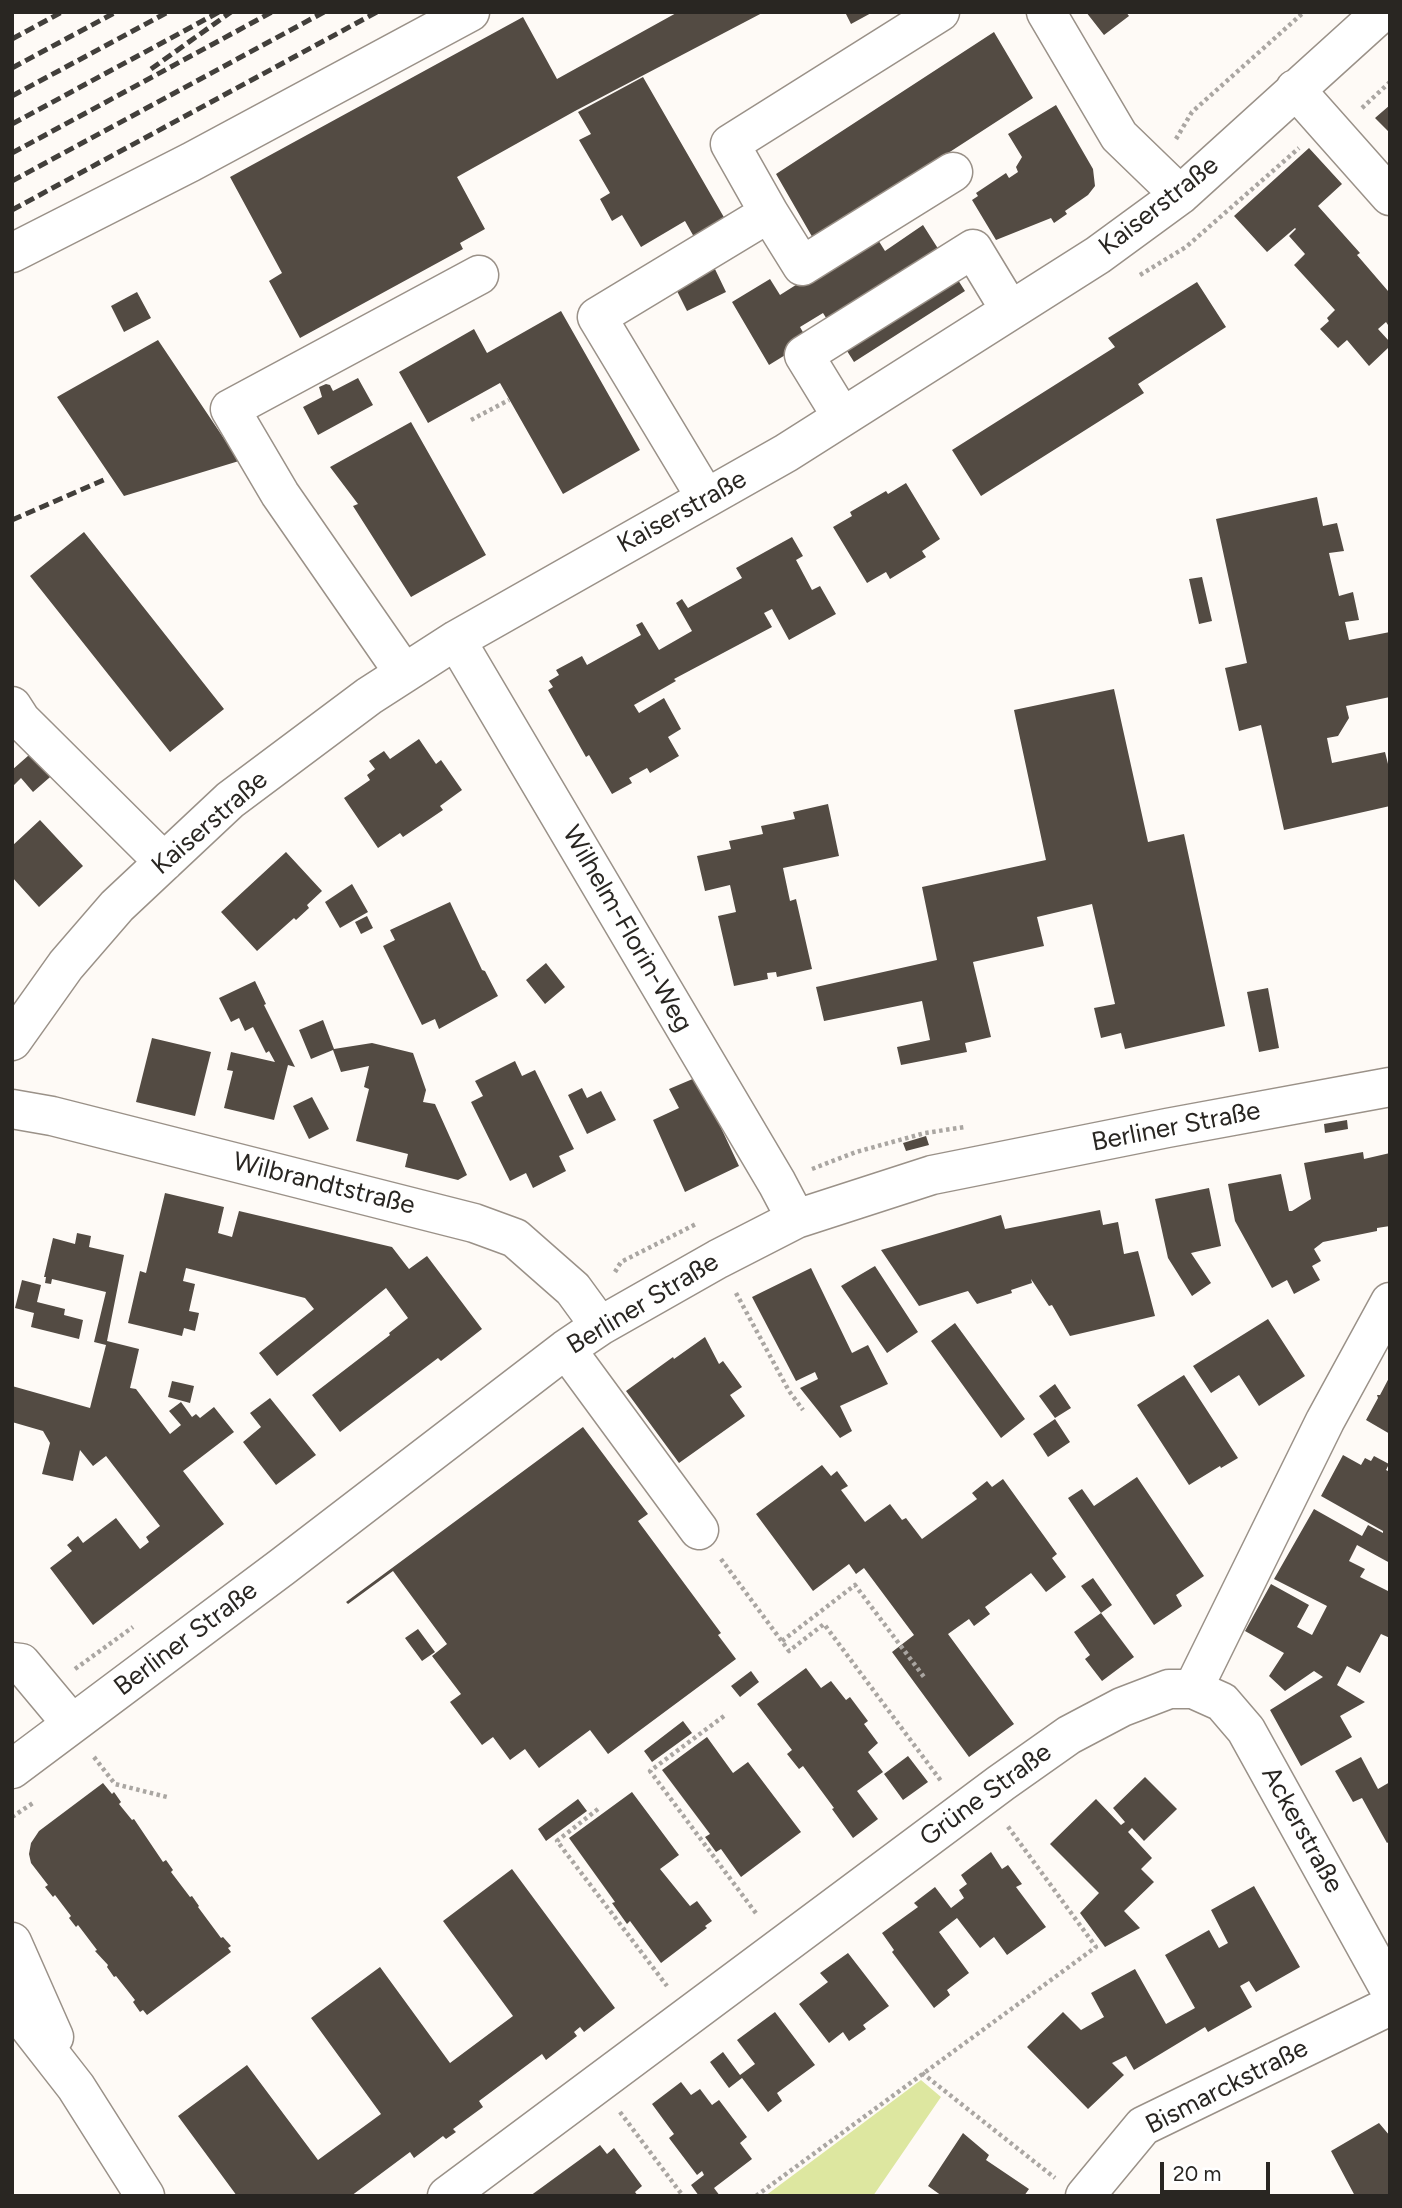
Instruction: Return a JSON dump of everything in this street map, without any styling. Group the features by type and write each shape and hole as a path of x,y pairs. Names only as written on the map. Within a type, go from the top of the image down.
{"street":[{"path":"12,253 433,26 470,12"},
{"path":"940,12 730,144 802,266 953,172"},
{"path":"1046,12 1119,136 1180,195"},
{"name":"Kaiserstraße","path":"12,1041 66,965 117,906 230,800 369,696 456,640 786,453 1098,255 1180,195 1381,12"},
{"path":"1295,89 1390,196"},
{"path":"706,498 597,317 769,213"},
{"path":"842,418 804,355 973,249 1010,310"},
{"path":"404,674 279,494 230,409 480,275"},
{"name":"Wilhelm-Florin-Weg","path":"456,640 796,1219"},
{"path":"12,706 21,720 164,862"},
{"name":"Berliner Straße","path":"12,1769 282,1567 566,1349 600,1326 718,1259 796,1219 932,1175 1390,1087"},
{"name":"Wilbrandtstraße","path":"12,1109 115,1132 485,1227 514,1238 573,1289 600,1326"},
{"path":"1193,1689 1325,1421 1390,1302"},
{"path":"566,1349 699,1530"},
{"path":"12,1661 21,1663 72,1724"},
{"name":"Grüne Straße","path":"447,2196 1069,1735 1122,1707 1169,1689 1193,1689"},
{"name":"Ackerstraße","path":"1193,1689 1222,1702 1246,1730 1390,1990"},
{"path":"12,1942 76,2087"},
{"path":"12,2005 76,2087 145,2196"},
{"name":"Bismarckstraße","path":"1071,2188 1143,2126 1390,2006"}],"path":[{"path":"1178,135 1192,112 1304,12"},
{"path":"1354,112 1390,82"},
{"path":"471,420 509,400"},
{"path":"726,1297 745,1287"},
{"path":"736,1292 789,1391 803,1410"},
{"path":"699,1530 789,1651 824,1624 1096,1947 756,2196"},
{"path":"782,1641 855,1585 924,1677"},
{"path":"724,1716 650,1771 781,1946"},
{"path":"84,1765 104,1749"},
{"path":"94,1757 115,1784 167,1797"},
{"path":"12,1817 44,1795"},
{"path":"598,1809 557,1841 689,2015"},
{"path":"922,2073 1071,2188"},
{"path":"598,2083 683,2196"}],"green space":[{"path":"921,2080 941,2097 873,2196 765,2196"}],"building":[{"path":"678,12 764,12 575,111 457,177 485,229 460,243 463,249 300,338 269,281 282,273 230,177 523,17 557,79"},
{"path":"845,12 873,12 851,24"},
{"path":"1086,12 1126,12 1129,16 1104,35"},
{"path":"994,32 1033,98 814,240 776,174"},
{"path":"643,77 729,226 698,244 685,221 641,247 622,215 612,221 600,199 610,193 579,140 591,134 578,112"},
{"path":"1056,105 1093,169 1095,186 1054,223 1051,218 996,240 972,200 978,196 976,193 1006,173 1009,178 1018,172 1016,167 1022,157 1008,134"},
{"path":"1390,105 1390,133 1375,118"},
{"path":"1309,148 1342,184 1318,206 1360,253 1357,255 1388,291 1390,290 1390,328 1386,322 1378,329 1389,341 1388,348 1369,366 1347,340 1338,348 1320,329 1329,321 1327,318 1335,310 1294,265 1305,254 1289,236 1296,229 1267,252 1234,216"},
{"path":"923,225 965,291 854,362 823,313 800,327 808,341 769,365 732,302 770,279 780,295 875,235 885,251"},
{"path":"714,267 726,292 687,311 675,287"},
{"path":"1197,282 1226,327 1138,384 1144,393 981,496 952,450 1115,347 1108,338"},
{"path":"137,292 151,318 124,332 111,306"},
{"path":"561,311 640,450 563,494 500,383 428,423 399,372 474,329 487,353"},
{"path":"158,340 239,461 124,496 57,397"},
{"path":"358,378 373,405 318,435 303,407 322,397 319,387 330,385 333,391"},
{"path":"411,422 486,555 411,597 353,506 358,504 330,467"},
{"path":"906,483 940,539 922,551 926,557 890,579 886,572 867,583 833,527 852,516 850,512"},
{"path":"1317,497 1323,526 1337,523 1344,551 1329,553 1339,596 1353,592 1359,620 1345,622 1349,640 1390,632 1390,697 1346,706 1349,718 1338,736 1327,738 1332,763 1385,752 1390,772 1390,806 1284,830 1261,725 1239,731 1225,668 1247,663 1216,519"},
{"path":"84,532 224,709 170,752 30,576"},
{"path":"792,537 803,556 796,560 812,590 820,586 836,614 789,640 772,609 764,613 772,627 674,679 676,681 634,705 639,713 664,698 681,729 668,737 679,756 650,773 647,768 629,778 632,783 612,794 589,755 586,757 548,690 553,687 549,681 559,675 556,670 582,656 587,665 641,635 636,625 642,622 659,650 692,631 676,603 682,599 688,608 742,578 736,568"},
{"path":"1202,577 1212,621 1199,624 1189,579"},
{"path":"1114,689 1148,842 1184,834 1225,1026 1125,1049 1121,1033 1101,1038 1094,1008 1115,1004 1092,904 1037,917 1044,946 973,962 991,1037 965,1043 967,1052 901,1065 897,1047 930,1040 922,1001 824,1021 816,987 937,960 922,887 1046,860 1014,710"},
{"path":"419,739 436,764 441,760 462,790 440,806 443,810 403,837 400,833 378,848 344,798 370,780 367,775 375,769 369,761 384,751 390,759"},
{"path":"37,748 57,771 33,792 21,778 12,787 12,770"},
{"path":"828,804 839,856 783,868 790,901 796,899 812,969 777,977 776,972 767,973 768,979 734,986 718,916 736,912 730,885 705,891 697,856 731,849 729,841 763,834 761,826 795,819 793,812"},
{"path":"40,820 83,866 39,907 12,877 12,846"},
{"path":"286,852 322,891 296,920 294,918 257,951 221,912"},
{"path":"352,884 368,912 340,928 325,902"},
{"path":"450,902 482,970 498,996 439,1029 435,1019 422,1025 383,946 395,940 390,930"},
{"path":"367,916 373,928 361,934 355,922"},
{"path":"546,963 565,987 545,1004 526,980"},
{"path":"255,981 295,1067 288,1065 274,1120 224,1108 233,1071 227,1070 231,1052 275,1062 269,1051 266,1053 253,1027 245,1031 239,1018 231,1022 219,998"},
{"path":"1268,988 1279,1048 1259,1052 1247,992"},
{"path":"323,1020 334,1049 372,1043 413,1053 426,1090 423,1102 435,1104 467,1175 458,1180 405,1167 408,1154 356,1141 369,1089 364,1087 369,1066 341,1072 333,1050 311,1059 299,1030"},
{"path":"152,1038 211,1052 195,1116 136,1102"},
{"path":"515,1061 522,1076 535,1070 574,1149 559,1156 566,1171 533,1188 526,1173 510,1181 471,1102 483,1096 475,1081"},
{"path":"695,1078 739,1166 685,1192 653,1120 679,1108 669,1089"},
{"path":"582,1088 587,1098 601,1091 616,1120 587,1134 568,1095"},
{"path":"312,1097 329,1129 309,1139 293,1106"},
{"path":"1347,1120 1348,1129 1325,1133 1324,1124"},
{"path":"926,1136 929,1145 906,1151 903,1143"},
{"path":"1363,1152 1364,1159 1390,1153 1390,1226 1323,1242 1314,1249 1321,1261 1312,1266 1320,1280 1294,1294 1287,1280 1272,1288 1235,1221 1228,1184 1281,1174 1289,1211 1292,1211 1311,1199 1304,1163"},
{"path":"1209,1188 1221,1246 1191,1253 1211,1283 1192,1296 1168,1258 1155,1199"},
{"path":"165,1193 224,1207 218,1233 232,1237 239,1211 392,1247 409,1269 427,1256 482,1329 441,1361 438,1358 340,1432 312,1395 408,1318 386,1288 277,1376 259,1353 314,1309 305,1298 186,1268 183,1281 195,1284 189,1311 199,1313 195,1331 184,1328 182,1336 128,1323 140,1271 146,1273"},
{"path":"1100,1210 1103,1225 1118,1222 1124,1254 1138,1251 1155,1316 1070,1336 1052,1305 1049,1306 1031,1279 1032,1283 1011,1290 1012,1293 977,1304 968,1291 919,1306 881,1250 1001,1215 1005,1229"},
{"path":"77,1233 91,1236 89,1247 124,1255 107,1341 139,1349 130,1388 136,1389 170,1434 181,1425 169,1411 181,1402 192,1417 196,1414 200,1418 214,1407 234,1432 183,1471 224,1524 93,1625 50,1568 72,1551 67,1545 78,1536 83,1543 116,1518 140,1549 149,1542 146,1537 160,1526 106,1456 93,1466 80,1450 73,1481 42,1474 50,1443 43,1431 12,1422 12,1386 90,1408 106,1345 94,1342 106,1292 52,1279 51,1284 45,1283 44,1277 53,1238 75,1244"},
{"path":"875,1266 918,1332 887,1353 841,1286"},
{"path":"811,1268 852,1353 868,1345 888,1384 840,1406 852,1431 840,1438 800,1388 818,1379 815,1372 796,1381 752,1297"},
{"path":"22,1280 41,1285 37,1302 65,1309 64,1315 83,1320 79,1339 31,1327 34,1313 15,1308"},
{"path":"1268,1319 1305,1376 1259,1406 1239,1375 1211,1393 1193,1366"},
{"path":"955,1323 1025,1419 1001,1438 931,1341"},
{"path":"705,1337 719,1364 723,1361 742,1387 730,1395 745,1416 679,1463 626,1391"},
{"path":"1184,1375 1238,1458 1189,1485 1137,1405"},
{"path":"1390,1376 1390,1434 1366,1420 1378,1398 1377,1395 1380,1395"},
{"path":"172,1381 194,1386 190,1403 168,1397"},
{"path":"1055,1384 1071,1408 1055,1418 1039,1396"},
{"path":"270,1398 316,1455 276,1485 243,1442 261,1427 250,1413"},
{"path":"1055,1419 1070,1442 1048,1457 1033,1434"},
{"path":"583,1427 648,1514 638,1521 721,1633 718,1635 736,1659 608,1754 590,1730 539,1768 525,1749 510,1760 493,1737 482,1745 450,1702 461,1694 432,1656 447,1644 393,1571 348,1604 346,1602"},
{"path":"1343,1455 1361,1465 1365,1458 1371,1461 1374,1456 1389,1464 1386,1470 1390,1472 1390,1563 1357,1545 1349,1561 1365,1569 1360,1577 1390,1592 1390,1638 1381,1634 1360,1673 1347,1666 1337,1685 1365,1702 1340,1716 1352,1737 1301,1766 1270,1710 1323,1677 1314,1671 1285,1691 1269,1676 1284,1653 1245,1631 1271,1584 1309,1605 1297,1627 1312,1635 1327,1606 1274,1579 1314,1509 1362,1536 1368,1525 1383,1533 1321,1496"},
{"path":"822,1465 831,1476 837,1471 848,1486 841,1490 865,1522 890,1504 902,1520 906,1518 922,1539 977,1499 972,1493 987,1481 992,1487 1003,1479 1057,1554 1052,1558 1066,1577 1046,1592 1031,1573 985,1607 990,1614 974,1626 969,1619 948,1634 1014,1724 969,1757 892,1652 914,1635 864,1568 856,1574 849,1564 813,1591 756,1514"},
{"path":"1137,1477 1204,1576 1176,1595 1182,1606 1154,1625 1068,1498 1082,1489 1094,1506"},
{"path":"1093,1578 1112,1605 1101,1613 1081,1586"},
{"path":"1101,1613 1134,1657 1102,1681 1085,1659 1090,1655 1074,1632"},
{"path":"418,1629 435,1652 422,1661 405,1638"},
{"path":"806,1668 821,1688 831,1681 846,1700 850,1697 868,1721 864,1724 878,1743 868,1752 883,1772 857,1791 878,1819 853,1838 803,1766 799,1769 787,1754 792,1750 757,1704"},
{"path":"751,1671 759,1682 740,1697 731,1686"},
{"path":"683,1721 692,1733 652,1762 644,1751"},
{"path":"707,1737 733,1773 748,1762 801,1832 741,1877 721,1849 716,1852 705,1837 710,1834 662,1770"},
{"path":"908,1756 928,1782 903,1800 884,1774"},
{"path":"1361,1757 1378,1789 1390,1782 1390,1841 1387,1843 1362,1798 1353,1802 1335,1771"},
{"path":"1145,1777 1177,1809 1144,1841 1132,1828 1128,1832 1152,1858 1141,1869 1154,1882 1124,1911 1140,1928 1105,1947 1080,1913 1099,1893 1050,1844 1096,1799 1121,1825 1125,1822 1113,1808"},
{"path":"103,1783 112,1794 114,1792 121,1802 119,1804 132,1820 134,1819 163,1862 166,1860 173,1870 171,1872 190,1897 192,1896 221,1938 231,1946 228,1948 231,1952 147,2015 143,2010 140,2012 133,2002 135,2000 116,1976 114,1977 78,1925 76,1927 55,1895 53,1897 45,1887 48,1885 31,1863 29,1854 31,1843 39,1831"},
{"path":"632,1792 679,1855 660,1869 690,1906 697,1901 712,1921 705,1926 707,1928 661,1963 630,1921 627,1924 612,1903 615,1902 569,1838"},
{"path":"578,1799 587,1811 546,1841 538,1829"},
{"path":"991,1852 1002,1869 1008,1865 1022,1884 1016,1887 1046,1927 1007,1955 994,1937 980,1948 957,1918 939,1932 969,1973 947,1990 950,1995 934,2008 892,1952 894,1950 882,1933 918,1907 914,1903 935,1887 951,1908 964,1898 959,1890 967,1884 961,1875"},
{"path":"512,1869 615,2008 584,2032 580,2027 574,2032 577,2036 546,2060 542,2054 479,2101 483,2107 453,2129 456,2132 446,2139 443,2136 414,2158 410,2152 351,2196 237,2196 178,2116 247,2065 318,2160 381,2114 311,2018 380,1967 450,2063 513,2016 443,1921"},
{"path":"1254,1886 1300,1967 1256,1992 1249,1981 1240,1986 1252,2007 1208,2032 1205,2027 1134,2070 1126,2056 1112,2063 1124,2075 1088,2109 1027,2047 1063,2012 1081,2030 1104,2017 1091,1993 1135,1969 1166,2024 1195,2008 1165,1955 1209,1930 1219,1948 1228,1943 1211,1910"},
{"path":"848,1953 889,2006 863,2025 866,2029 849,2041 843,2032 829,2043 799,2004 828,1982 820,1973"},
{"path":"775,2012 815,2065 777,2093 782,2101 768,2112 742,2078 729,2088 710,2062 723,2052 740,2075 755,2064 737,2040"},
{"path":"681,2082 691,2095 700,2089 712,2105 719,2100 747,2137 740,2143 752,2159 714,2188 720,2196 699,2196 691,2185 704,2175 702,2171 697,2175 669,2138 674,2134 652,2104"},
{"path":"1379,2123 1390,2136 1390,2196 1355,2196 1331,2151"},
{"path":"963,2133 989,2155 986,2160 1029,2189 1024,2196 942,2196 928,2186"},
{"path":"600,2145 607,2154 614,2148 642,2186 635,2192 638,2196 530,2196"}],"railway":[{"path":"12,39 62,12"},
{"path":"12,68 116,12"},
{"path":"12,96 168,12"},
{"path":"12,124 219,12"},
{"path":"151,69 231,12"},
{"path":"12,153 272,12"},
{"path":"12,181 324,12"},
{"path":"12,210 377,12"},
{"path":"12,520 108,478"}]}
